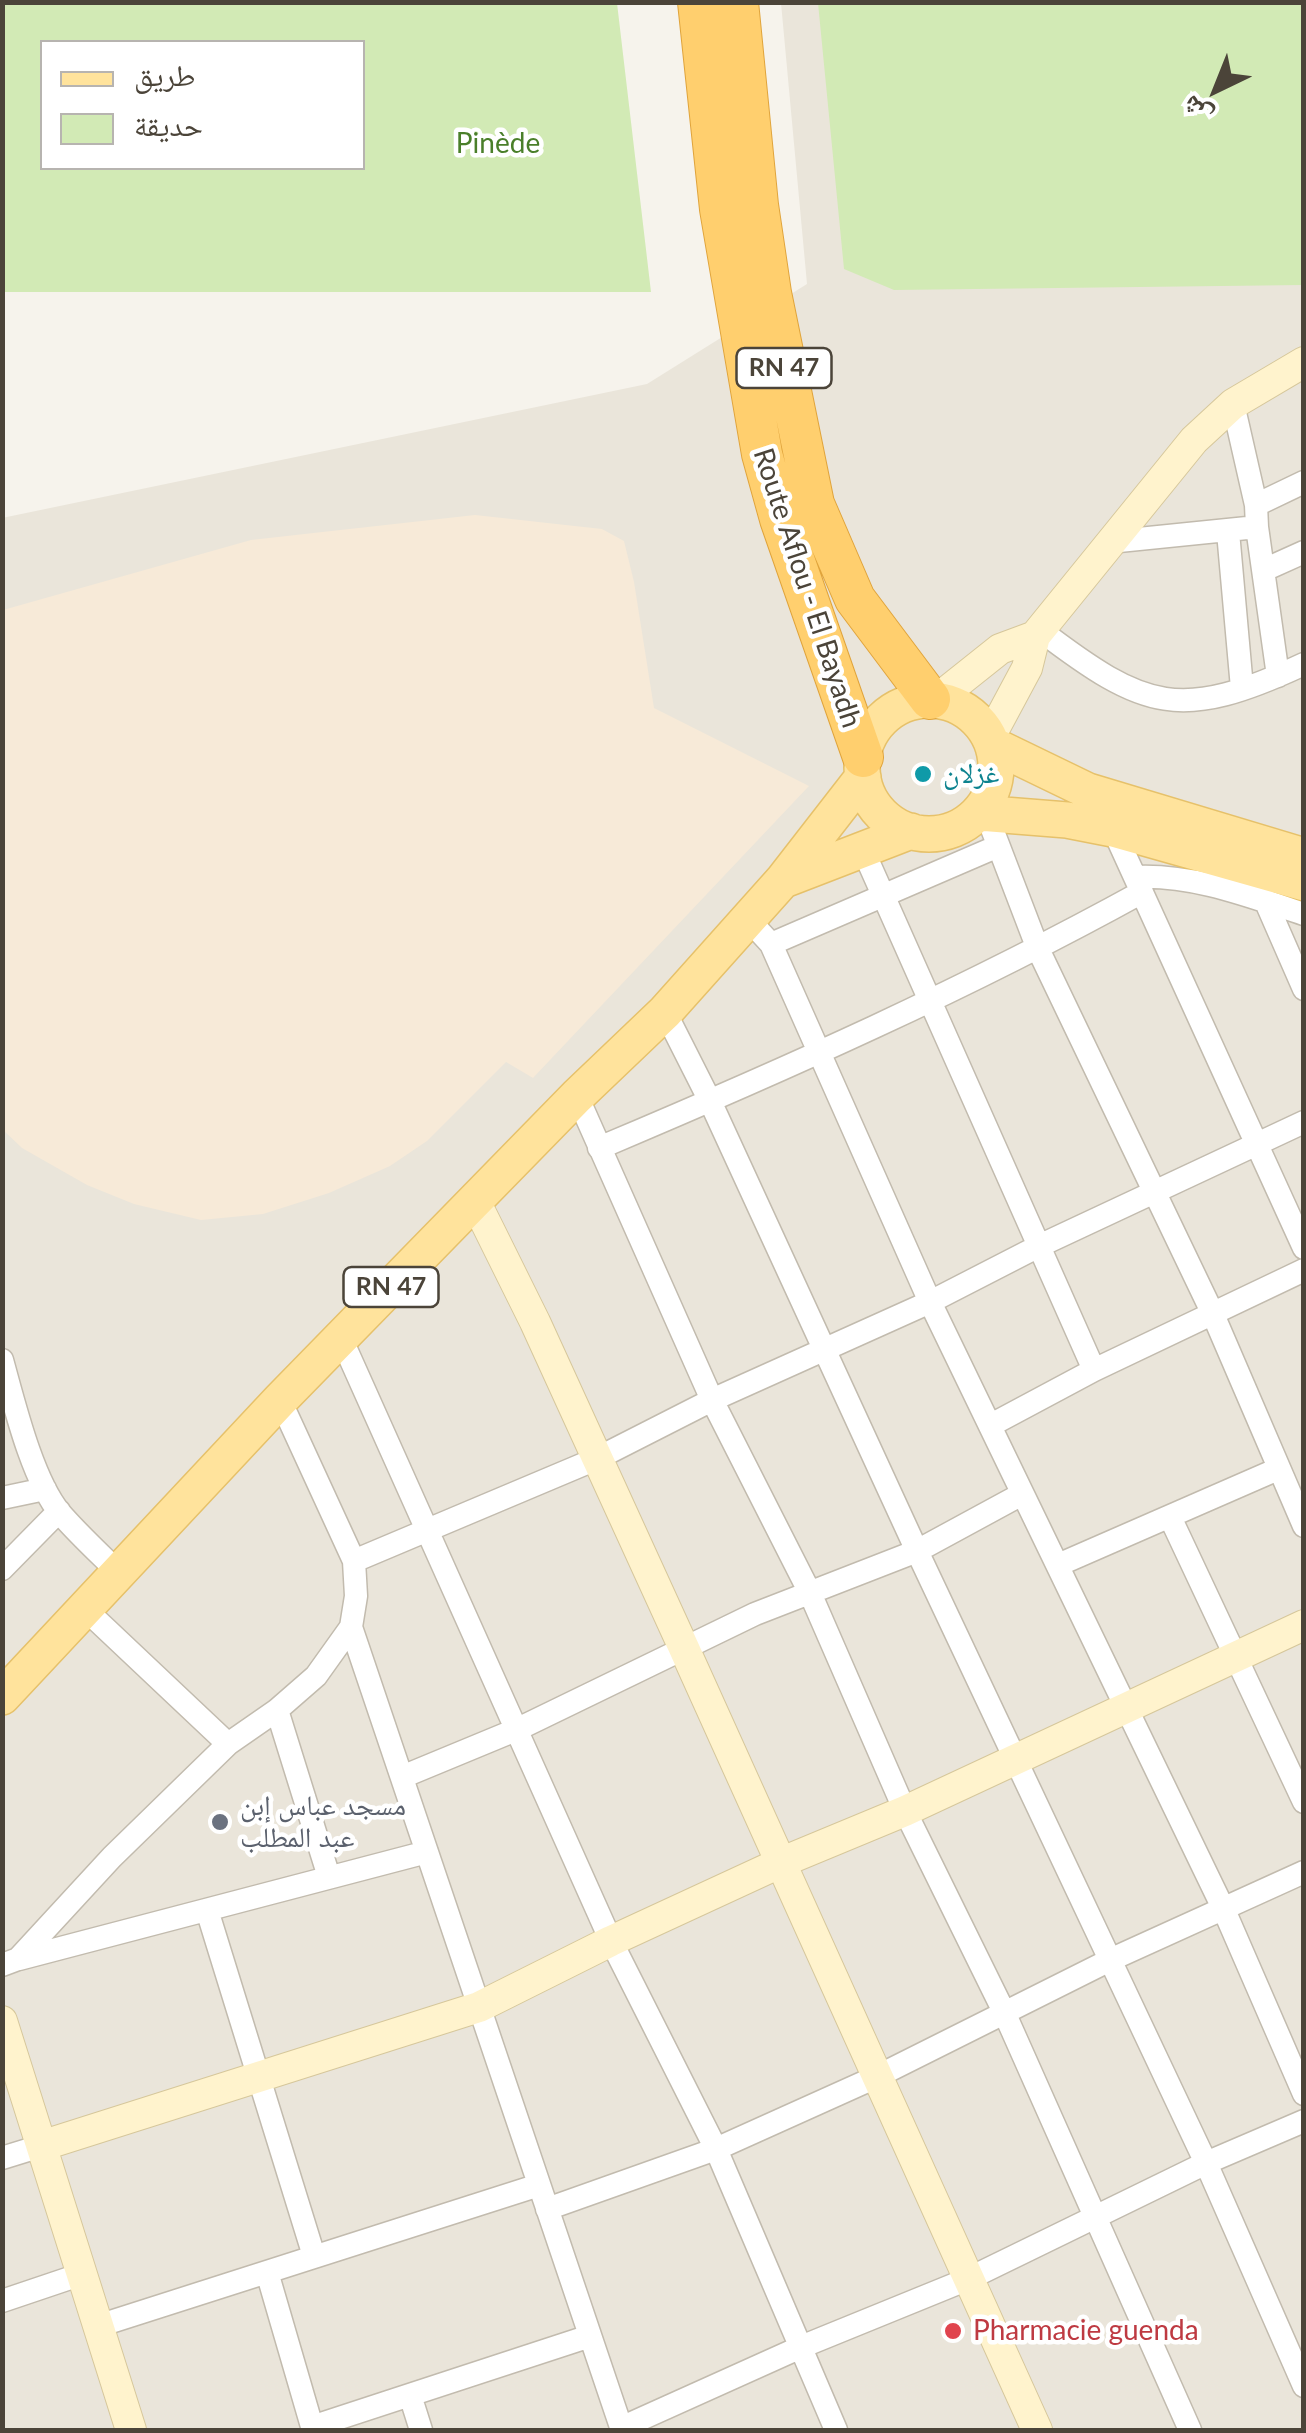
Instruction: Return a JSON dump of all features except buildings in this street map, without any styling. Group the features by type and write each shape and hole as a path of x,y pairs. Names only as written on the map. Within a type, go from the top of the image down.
{"highway":[{"name":"Route Aflou - El Bayadh","path":"698,2 720,209 762,454 863,767"},
{"name":"Route Aflou - El Bayadh","path":"738,2 758,205 771,292 814,504 855,599 933,700"}],"main road":[{"path":"983,813 996,780 997,762 991,741 967,711 933,700 910,702 878,722 868,738 863,767 879,811 893,824 911,832 948,832 983,813 1067,820 1114,829 1262,885 1304,882"},
{"path":"991,741 1088,790 1304,856"},
{"name":"RN 47","path":"2,1696 280,1400 577,1096 665,1012 759,931 783,880 863,767"},
{"name":"RN 47","path":"783,880 911,832"}],"street":[{"path":"991,741 1027,668 1038,633 1109,542 1194,440 1233,404 1304,362"},
{"path":"1233,404 1256,516 1278,676"},
{"path":"1109,542 1228,532 1304,482"},
{"path":"1228,532 1242,688"},
{"path":"1264,570 1304,552"},
{"path":"933,700 1000,648 1038,633"},
{"path":"1038,633 1089,668 1157,700 1195,700 1242,688 1304,664"},
{"path":"983,813 1038,949 1212,1312 1304,1526"},
{"path":"1114,829 1304,1248"},
{"path":"996,847 883,896 759,931 820,1054 930,1302 1224,1910 1304,2094"},
{"path":"863,850 1094,1370"},
{"path":"599,1148 820,1054 929,998 1038,949 1138,884 1159,876 1262,885 1304,914"},
{"path":"1262,885 1301,976"},
{"path":"665,1012 1206,2164 1304,2386"},
{"path":"577,1096 712,1400 810,1593 906,1810 1004,2012 1190,2430"},
{"path":"354,1561 596,1459 712,1400 930,1302 1039,1246 1304,1122"},
{"path":"475,1201 535,1322 782,1862 1037,2430"},
{"path":"991,1425 1094,1370 1304,1270"},
{"path":"341,1338 611,1940 716,2150 836,2430"},
{"path":"2,1360 9,1407 44,1489 58,1511 120,1574"},
{"path":"10,1962 228,1744 277,1710 316,1676 351,1627 356,1596 354,1561 280,1400"},
{"path":"1058,1565 1278,1469"},
{"path":"2,1498 44,1489"},
{"path":"402,1777 518,1729 683,1646 917,1552 1022,1494"},
{"path":"2,1569 58,1511"},
{"path":"1170,1517 1304,1802"},
{"path":"86,1610 228,1744"},
{"path":"2,2158 480,2007 611,1940 906,1810 1304,1625"},
{"path":"351,1627 621,2429 968,2278 1304,2121"},
{"path":"277,1710 329,1877"},
{"path":"10,1962 427,1852"},
{"path":"547,2209 716,2150 876,2077 1110,1960 1304,1872"},
{"path":"207,1910 314,2256"},
{"path":"2,2021 131,2430"},
{"path":"98,2326 539,2185"},
{"path":"268,2272 313,2429 590,2336"},
{"path":"2,2301 82,2274"},
{"path":"410,2395 421,2430"}],"shaded area":[{"path":"781,3 1303,3 1303,2430 3,2430 2,518 647,384 807,284"},
{"path":"475,515 602,529 624,541 654,708 809,786 533,1078 506,1062 427,1141 390,1166 329,1193 263,1214 201,1220 134,1204 87,1185 22,1148 2,1129 3,610 251,540"}],"green space":[{"name":"Pinède","path":"3,2 617,3 651,292 3,292"},
{"path":"818,3 1303,3 1303,285 894,290 844,269"}],"place":[{"name":"غزلان","path":"923,774"},
{"name":"مسجد عباس إبن عبد المطلب","path":"220,1822"},
{"name":"Pharmacie guenda","path":"953,2331"}]}
